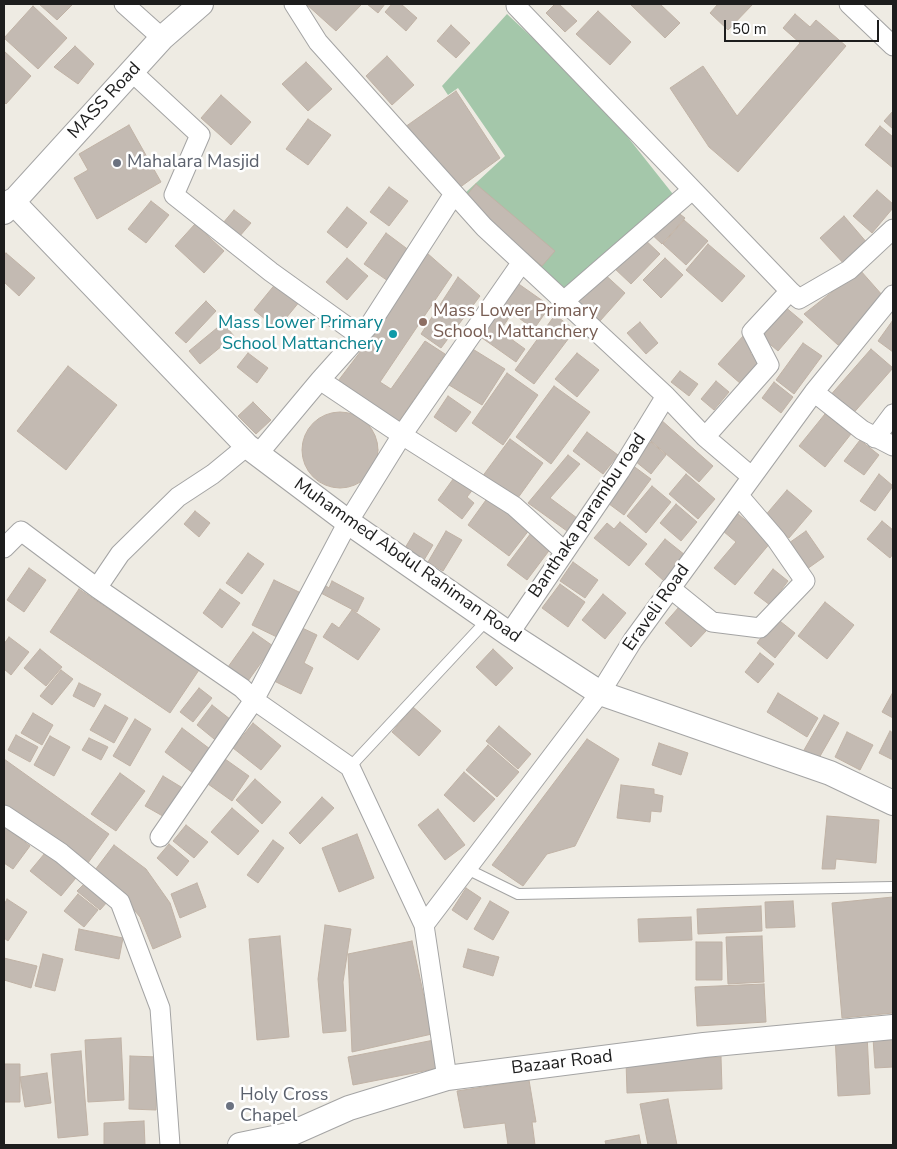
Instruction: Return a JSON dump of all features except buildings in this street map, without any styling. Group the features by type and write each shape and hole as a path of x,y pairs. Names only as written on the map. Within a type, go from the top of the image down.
{"street":[{"path":"124,4 162,38"},
{"name":"MASS Road","path":"7,202 162,38 201,4"},
{"path":"294,4 318,42 484,227 666,396 705,437 752,478"},
{"path":"518,4 516,6 692,190 799,298 849,270 893,229"},
{"path":"849,4 893,46"},
{"path":"132,71 200,135 174,196 271,272 360,336"},
{"path":"564,301 692,190"},
{"path":"97,588 120,554 178,496 253,449 360,336 371,323 454,194"},
{"name":"Muhammed Abdul Rahiman Road","path":"7,202 253,449 348,522 509,634 600,693 830,773 893,803"},
{"path":"160,837 254,700 348,522 402,435 522,262"},
{"path":"705,437 769,364 752,332 790,291"},
{"name":"Eraveli Road","path":"424,925 600,693 633,640 814,392 893,295"},
{"path":"320,380 514,506 565,552"},
{"path":"814,392 875,438 893,446"},
{"name":"Banthaka parambu road","path":"509,634 620,471 666,396"},
{"path":"875,438 893,414"},
{"path":"670,588 712,622 760,628 805,581 776,539 739,496"},
{"path":"4,548 21,532 97,588 242,688 254,700 350,767 424,925 447,1078"},
{"path":"4,815 61,853 120,902 160,1008 170,1145"},
{"name":"Bazaar Road","path":"240,1145 288,1135 349,1108 447,1078 704,1045 893,1027"}],"lane":[{"path":"350,767 488,619"},
{"path":"467,869 518,894 893,887"}],"green space":[{"path":"507,14 596,97 676,198 563,293 463,195 505,156 458,88 448,95 442,86"}],"place":[{"name":"Mahalara Masjid","path":"117,163"},
{"name":"Mass Lower Primary School, Mattanchery","path":"423,322"},
{"name":"Mass Lower Primary School Mattanchery","path":"393,334"},
{"name":"Holy Cross Chapel","path":"230,1106"}]}
